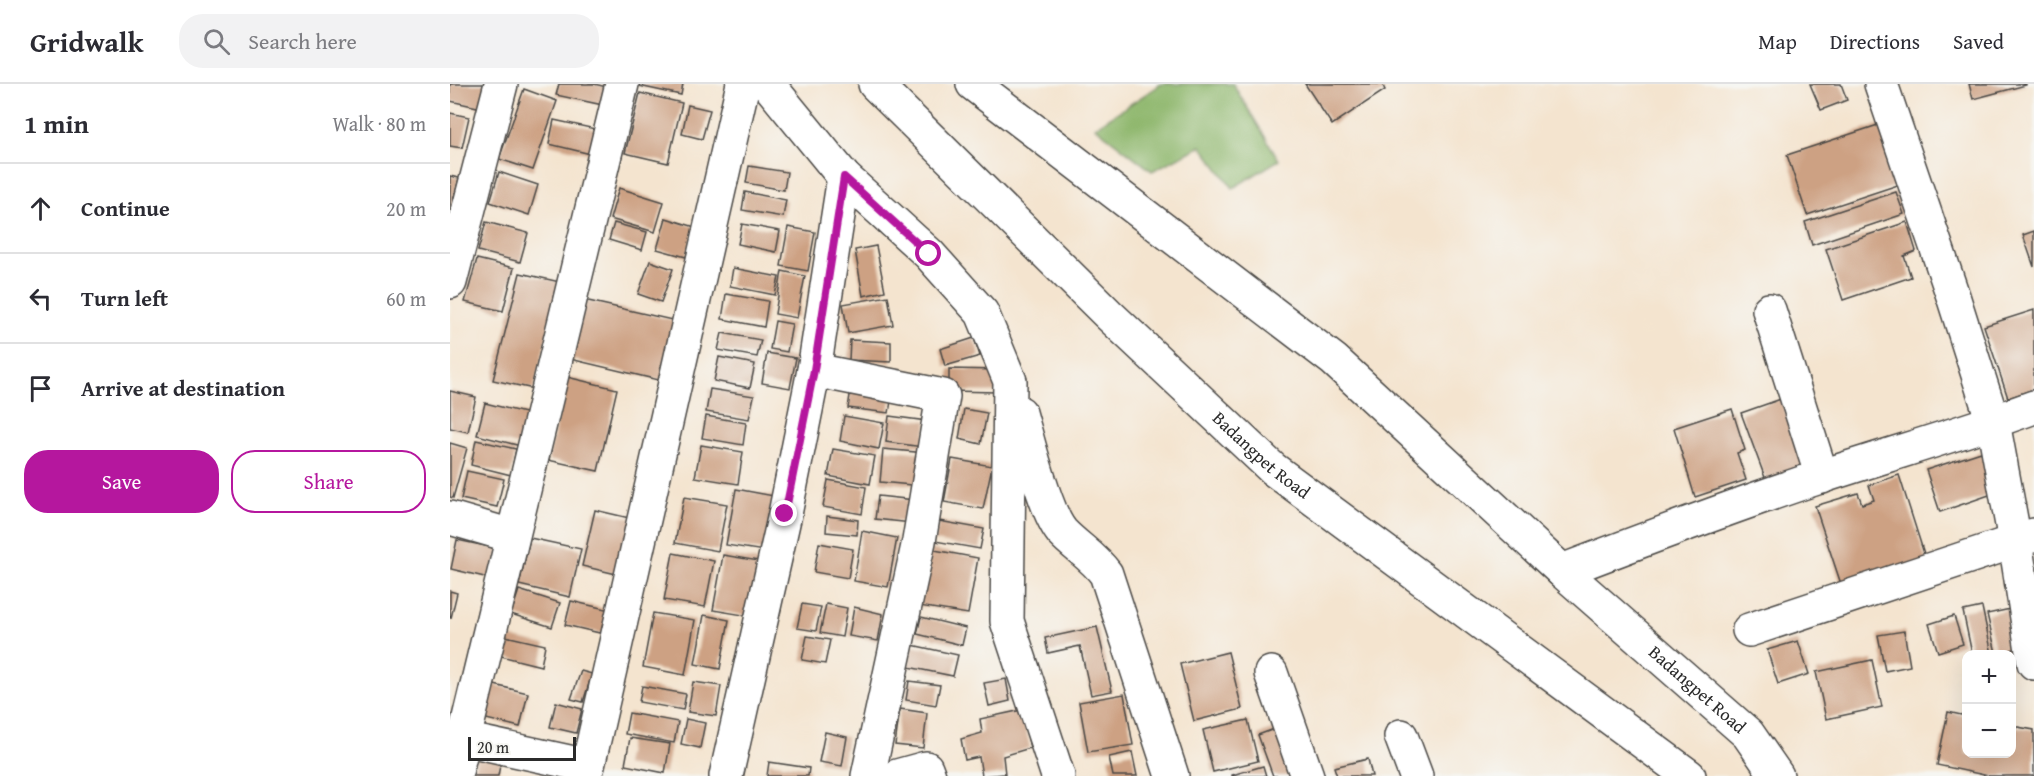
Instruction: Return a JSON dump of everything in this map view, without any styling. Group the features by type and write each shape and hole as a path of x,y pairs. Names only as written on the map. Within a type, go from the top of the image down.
{"street":[{"path":"450,282 501,84"},
{"path":"455,776 622,84"},
{"path":"464,739 589,771 743,84"},
{"path":"768,84 844,177 929,254 982,313 1010,381 1051,513 1061,531 1097,562 1106,574 1172,776"},
{"name":"Badangpet Road","path":"875,84 1108,314 1273,469 1689,776"},
{"name":"Badangpet Road","path":"973,84 1334,360 1562,571 1748,734 1777,776"},
{"path":"1881,84 1993,422 2025,538 2034,663"},
{"path":"726,776 785,514 814,370 844,177"},
{"path":"1769,310 1822,477"},
{"path":"814,370 943,396 919,541 868,776"},
{"path":"1010,381 1007,621 1058,776"},
{"path":"1562,571 1822,477 2034,407"},
{"path":"450,518 512,536"},
{"path":"1749,630 2025,538"},
{"path":"1271,672 1307,776"},
{"path":"1401,736 1416,776"},
{"path":"897,776 926,768 928,776"}],"green space":[{"path":"1161,84 1233,84 1279,160 1233,188 1201,146 1152,171 1095,127"}],"building":[{"path":"450,84 488,84 482,108 450,101"},
{"path":"559,84 594,84 607,87 603,105 556,95"},
{"path":"640,84 683,84 681,95 639,86"},
{"path":"1305,84 1382,84 1385,90 1332,125"},
{"path":"1810,84 1841,84 1847,100 1821,110"},
{"path":"1969,84 2026,84 2026,85 1973,99"},
{"path":"524,89 557,101 533,170 499,159"},
{"path":"640,93 682,103 668,163 625,153"},
{"path":"688,105 710,110 702,139 682,134"},
{"path":"450,113 469,117 462,148 450,146"},
{"path":"554,120 600,130 595,155 549,144"},
{"path":"1887,122 1907,182 1807,215 1787,155"},
{"path":"749,166 787,172 784,190 746,183"},
{"path":"499,172 538,185 529,215 490,202"},
{"path":"450,176 459,178 451,212 450,212"},
{"path":"619,188 664,202 655,232 610,219"},
{"path":"745,192 786,200 783,217 742,210"},
{"path":"1896,192 1904,214 1812,245 1805,222"},
{"path":"666,218 695,227 686,257 657,249"},
{"path":"486,222 528,233 520,262 478,251"},
{"path":"1907,222 1916,251 1904,256 1911,277 1843,300 1826,249"},
{"path":"614,223 647,232 642,250 609,240"},
{"path":"742,224 780,231 776,252 738,244"},
{"path":"788,227 815,232 808,271 781,266"},
{"path":"2034,231 2034,267 2023,235"},
{"path":"876,246 885,291 863,296 855,250"},
{"path":"477,259 514,268 503,311 465,302"},
{"path":"650,261 673,269 661,302 638,294"},
{"path":"733,268 779,277 775,295 730,286"},
{"path":"782,271 805,276 797,318 775,314"},
{"path":"520,273 560,282 534,389 493,380"},
{"path":"726,294 768,301 764,327 722,319"},
{"path":"888,296 893,325 848,333 843,304"},
{"path":"584,300 681,322 667,382 570,359"},
{"path":"2034,310 2034,389 2008,398 1984,326"},
{"path":"775,321 792,324 787,352 770,349"},
{"path":"722,333 761,340 757,357 718,350"},
{"path":"974,338 980,356 945,366 940,349"},
{"path":"850,340 891,342 891,362 849,360"},
{"path":"767,353 796,358 790,388 762,383"},
{"path":"719,357 755,364 750,388 714,381"},
{"path":"949,369 998,370 997,392 949,391"},
{"path":"567,377 617,389 598,471 548,460"},
{"path":"710,389 754,396 749,419 706,412"},
{"path":"851,389 892,395 889,413 848,408"},
{"path":"450,391 476,397 468,432 450,428"},
{"path":"1781,399 1806,468 1767,483 1741,413"},
{"path":"485,403 529,414 521,446 477,435"},
{"path":"964,409 987,413 981,444 959,439"},
{"path":"1732,409 1745,450 1737,453 1746,480 1695,497 1674,428"},
{"path":"706,416 746,423 743,445 702,438"},
{"path":"844,416 884,423 879,449 840,441"},
{"path":"889,416 927,421 923,447 886,442"},
{"path":"476,440 516,449 511,475 471,465"},
{"path":"450,443 467,448 453,498 450,497"},
{"path":"701,445 743,452 738,484 695,477"},
{"path":"833,449 875,456 870,484 828,476"},
{"path":"883,449 926,453 922,486 880,482"},
{"path":"1981,452 1995,493 1940,512 1926,470"},
{"path":"952,459 992,466 983,509 944,502"},
{"path":"467,471 504,479 497,507 461,499"},
{"path":"1899,475 1927,563 1843,590 1815,506 1858,493 1862,504 1874,500 1869,485"},
{"path":"828,480 866,487 862,514 823,507"},
{"path":"736,489 774,496 764,551 726,545"},
{"path":"878,496 915,500 912,523 875,519"},
{"path":"684,497 727,504 718,551 675,543"},
{"path":"595,510 638,520 625,576 582,566"},
{"path":"827,516 858,520 857,535 826,532"},
{"path":"939,521 984,529 980,549 935,541"},
{"path":"862,531 897,538 888,587 854,581"},
{"path":"530,538 581,549 570,597 519,585"},
{"path":"457,540 500,549 493,579 451,569"},
{"path":"819,543 853,549 848,578 814,572"},
{"path":"929,549 978,558 968,614 919,606"},
{"path":"673,553 714,561 705,607 664,600"},
{"path":"723,555 765,562 755,617 713,610"},
{"path":"519,590 560,603 552,627 511,614"},
{"path":"450,591 457,593 451,618 450,618"},
{"path":"571,601 610,610 604,634 565,625"},
{"path":"802,604 821,607 816,631 797,628"},
{"path":"826,604 847,608 842,637 820,633"},
{"path":"854,607 883,614 878,641 849,636"},
{"path":"1982,607 1991,650 1971,650 1963,611"},
{"path":"2020,607 2029,646 1995,650 1987,614"},
{"path":"653,613 695,620 685,675 643,667"},
{"path":"704,615 729,620 720,669 695,664"},
{"path":"1954,616 1963,644 1938,652 1929,624"},
{"path":"921,617 966,628 962,645 917,634"},
{"path":"1097,627 1112,691 1091,695 1080,646 1048,653 1045,638"},
{"path":"1904,631 1910,666 1885,671 1878,635"},
{"path":"501,635 545,645 541,666 497,655"},
{"path":"807,636 830,640 825,664 802,660"},
{"path":"1798,641 1809,674 1778,684 1767,650"},
{"path":"912,645 958,655 953,676 908,667"},
{"path":"1228,652 1242,709 1194,721 1180,664"},
{"path":"1872,660 1882,707 1826,719 1816,672"},
{"path":"581,671 592,674 583,702 571,699"},
{"path":"1006,679 1010,701 989,706 984,683"},
{"path":"909,681 940,685 936,705 906,700"},
{"path":"693,682 721,686 716,716 688,712"},
{"path":"490,684 528,693 520,727 482,718"},
{"path":"642,686 686,694 683,710 639,702"},
{"path":"1124,694 1133,745 1088,752 1079,702"},
{"path":"556,702 582,709 576,733 550,727"},
{"path":"900,709 927,713 923,748 895,745"},
{"path":"1022,710 1030,748 1003,756 1005,774 982,776 979,757 965,760 961,739 982,733 980,719"},
{"path":"1948,712 1962,715 1962,758 2016,758 2016,727 2034,730 2034,776 1989,776 1937,765"},
{"path":"629,713 678,722 674,743 625,734"},
{"path":"686,719 705,723 700,748 681,744"},
{"path":"1248,720 1258,761 1213,772 1203,730"},
{"path":"1277,728 1295,776 1273,776 1258,735"},
{"path":"825,732 847,737 842,766 819,762"},
{"path":"630,738 670,744 665,773 625,765"},
{"path":"478,750 502,755 498,776 473,776"},
{"path":"1132,752 1137,776 1113,776 1109,757"},
{"path":"1368,759 1372,776 1337,776 1334,767"},
{"path":"769,762 809,768 808,776 767,776"},
{"path":"1263,766 1266,776 1232,776 1232,775"}],"route":[{"path":"785,514 814,370 844,177 929,254"}]}
